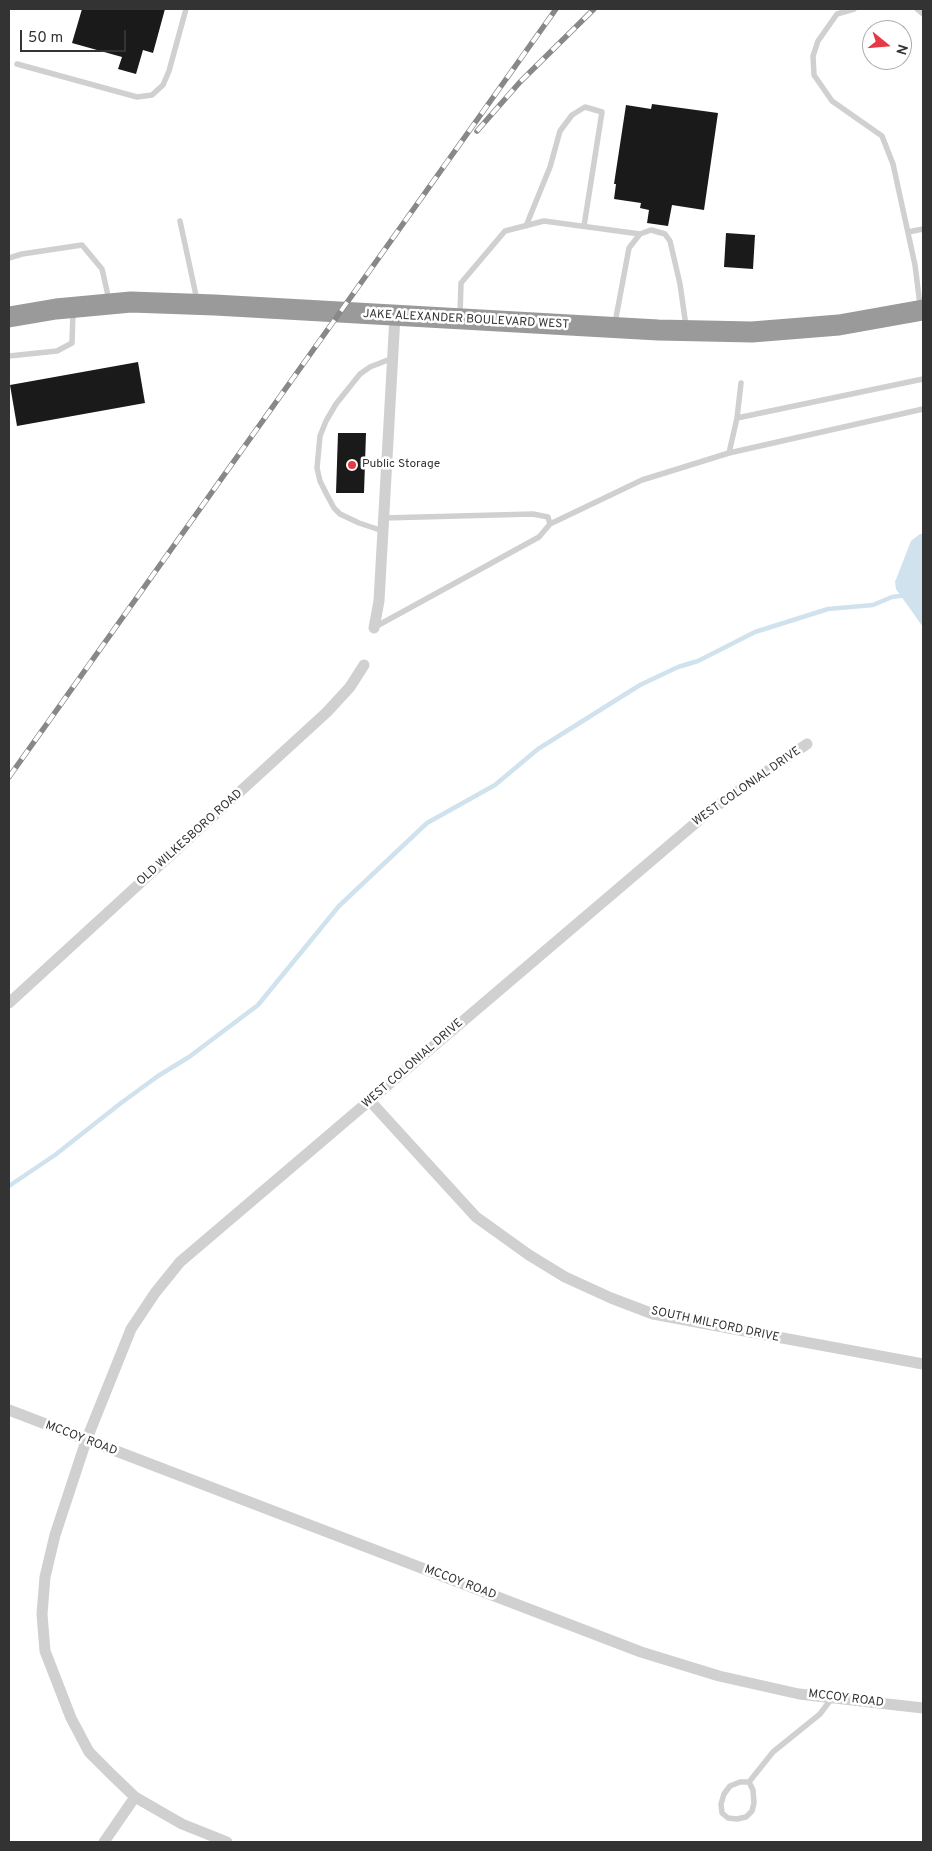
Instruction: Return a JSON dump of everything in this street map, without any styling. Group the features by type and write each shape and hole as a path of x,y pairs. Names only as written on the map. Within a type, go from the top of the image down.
{"highway":[{"name":"JAKE ALEXANDER BOULEVARD WEST","path":"9,316 131,302 198,304 614,328 752,332 829,326 922,310"}],"street":[{"path":"374,628 379,601 395,316"},
{"name":"OLD WILKESBORO ROAD","path":"9,1003 327,712 350,687 364,665"},
{"name":"WEST COLONIAL DRIVE","path":"227,1842 182,1824 135,1797 89,1752 71,1718 44,1650 42,1614 45,1577 55,1535 86,1441 132,1329 155,1292 180,1262 712,809 807,744"},
{"name":"SOUTH MILFORD DRIVE","path":"370,1101 476,1217 528,1255 565,1277 611,1298 653,1314 923,1364"},
{"name":"MCCOY ROAD","path":"9,1410 641,1652 719,1676 799,1694 923,1708"},
{"path":"104,1842 135,1797"}],"lane":[{"path":"17,64 137,97 152,95 163,86 169,71 186,9"},
{"path":"854,9 837,14 818,41 813,56 814,75 832,101 882,136 892,164 908,232 922,310"},
{"path":"917,9 923,14"},
{"path":"526,226 550,167 560,131 572,115 585,107 602,112 584,226"},
{"path":"180,221 198,304"},
{"path":"460,320 461,283 504,231 544,221 640,234 651,230 665,234 670,241 680,284 686,331"},
{"path":"908,232 923,228"},
{"path":"614,328 629,248 640,234"},
{"path":"9,258 22,254 82,245 102,269 110,304"},
{"path":"9,356 57,351 72,343 73,308"},
{"path":"383,531 340,514 334,508 320,481 317,468 320,436 336,404 360,374 370,367 393,358"},
{"path":"737,418 923,379"},
{"path":"729,454 737,418 741,383"},
{"path":"374,628 539,537 550,524 642,480 729,454 923,409"},
{"path":"384,518 533,514 548,517 550,524"},
{"path":"748,1782 753,1790 754,1803 752,1811 746,1817 728,1818 722,1812 721,1804 724,1794 730,1786 740,1782 748,1782 774,1752 820,1714 832,1698"}],"water":[{"path":"920,534 923,534 923,627 896,589 895,582 911,541"}],"building":[{"path":"82,9 165,9 153,53 143,50 136,74 118,69 122,57 72,43"},
{"path":"652,104 718,113 704,210 672,205 668,226 647,223 649,210 640,208 641,203 614,199 616,184 614,184 626,105 651,109"},
{"path":"726,233 755,235 753,269 724,267"},
{"path":"138,362 145,403 17,426 10,385"},
{"path":"338,433 366,433 364,493 336,493"}],"waterway":[{"path":"9,1186 55,1155 121,1103 158,1076 189,1057 258,1005 339,906 427,823 495,785 538,749 640,685 678,667 698,661 755,632 828,609 873,605 892,597 907,595"}],"railway":[{"path":"9,777 556,9"},
{"path":"477,131 520,82 594,9"}],"place":[{"name":"Public Storage","path":"352,465"}]}
